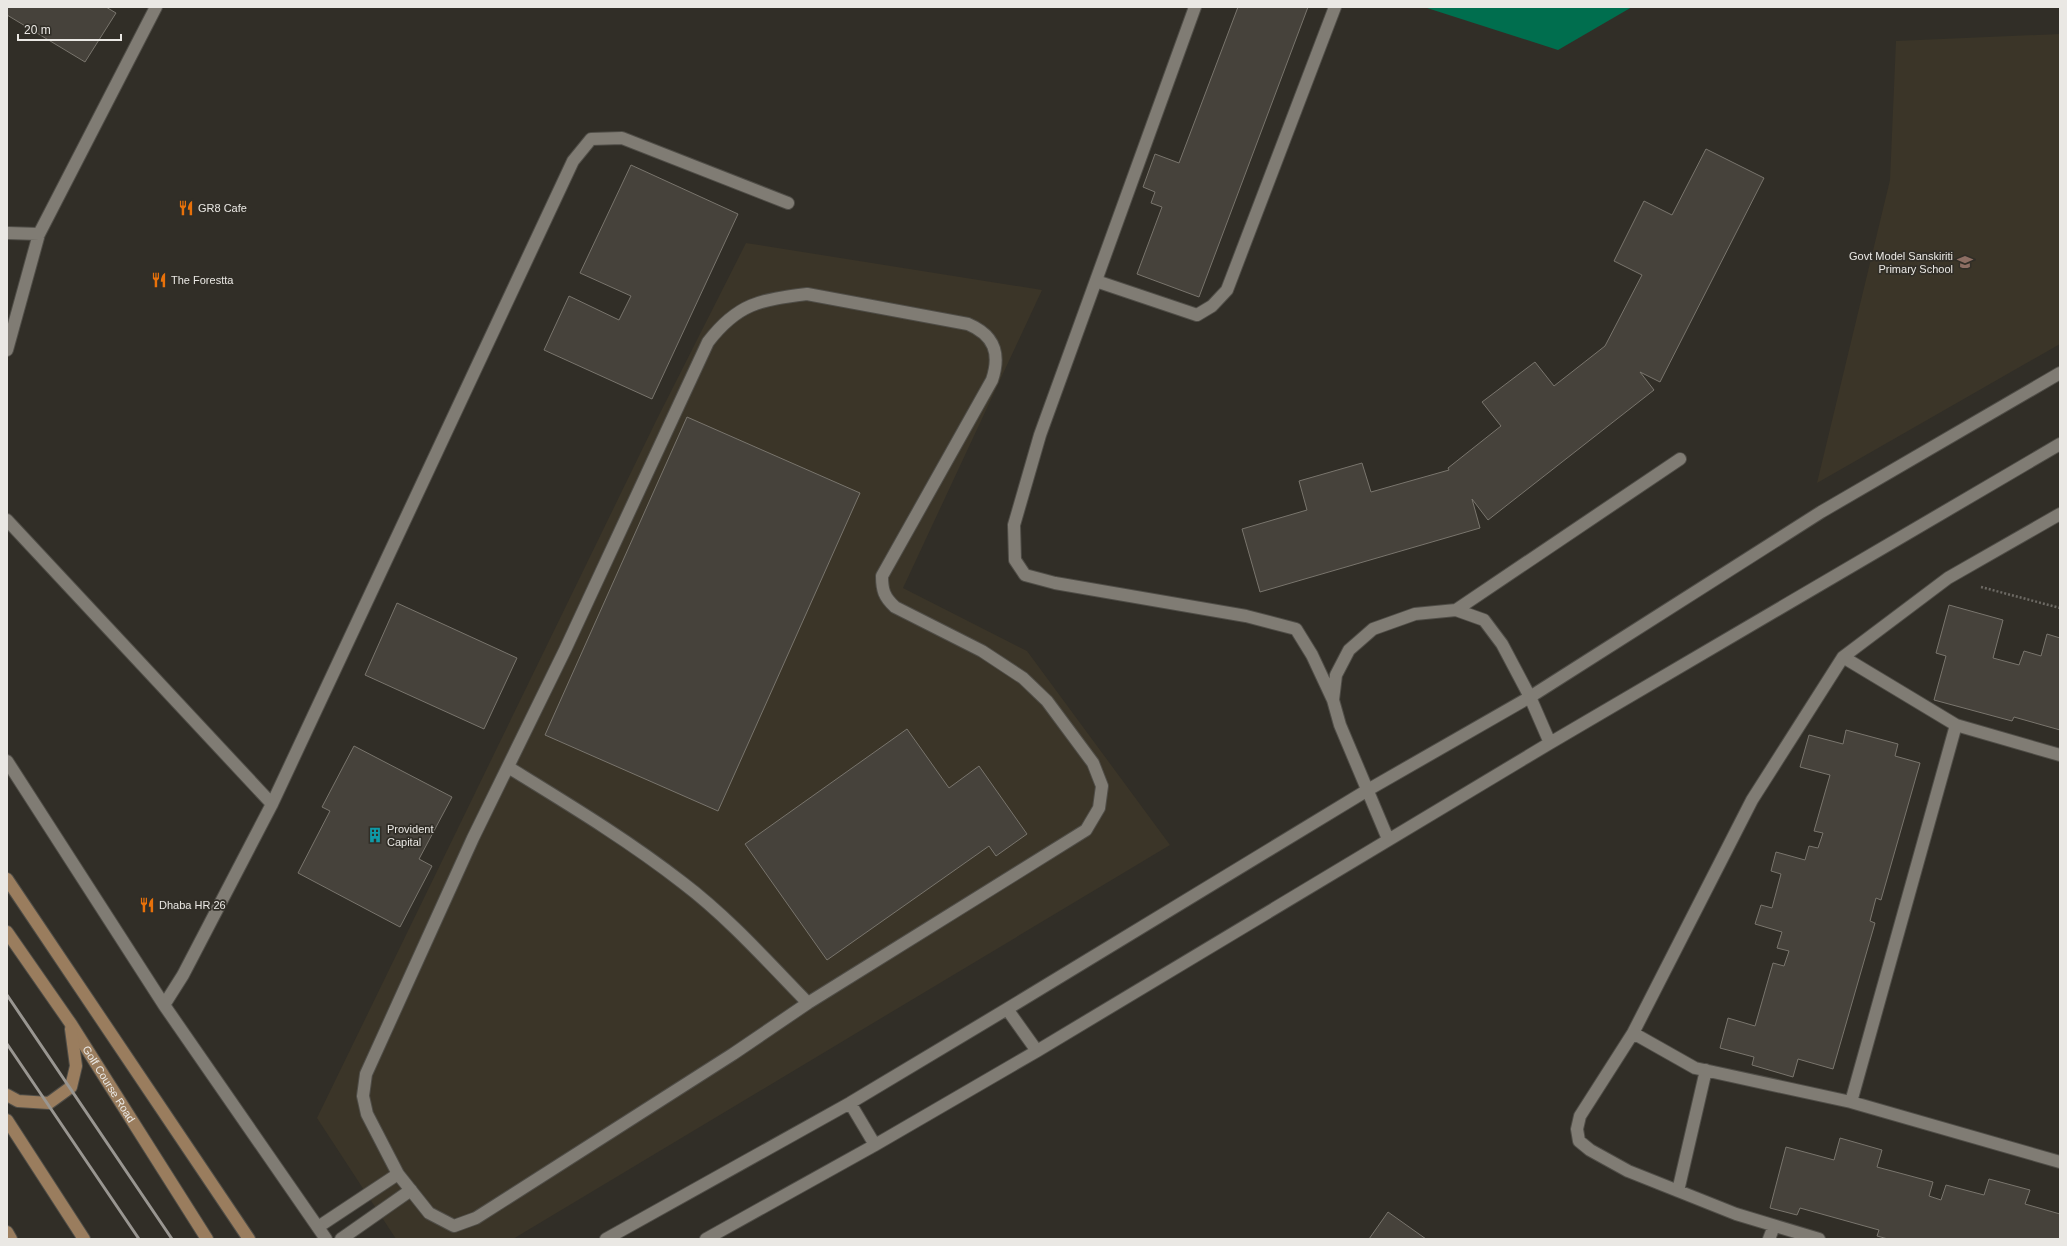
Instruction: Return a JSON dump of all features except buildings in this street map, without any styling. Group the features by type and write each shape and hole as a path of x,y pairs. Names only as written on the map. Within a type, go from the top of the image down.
{"main road":[{"path":"7,879 249,1239"},
{"name":"Golf Course Road","path":"7,932 70,1024 206,1239"},
{"path":"7,1095 18,1101 49,1103 71,1087 76,1066 70,1024"},
{"path":"7,1120 84,1239"},
{"path":"7,1232 11,1239"}],"street":[{"path":"7,350 39,234 156,7"},
{"path":"1195,7 1040,435 1014,525 1015,560 1025,575 1055,583 1246,616 1296,629 1312,654 1333,700 1340,725 1366,791 1388,839"},
{"path":"1096,282 1197,315 1212,306 1227,290 1335,7"},
{"path":"164,1005 183,974 272,804 573,161 591,139 622,138 788,203"},
{"path":"7,233 39,234"},
{"path":"806,294 968,324 980,330 989,338 996,354 996,367 992,380 882,576 882,588 886,599 895,607 982,651 1023,678 1047,701 1093,763 1102,786 1099,808 1086,830 808,1003 733,1054 476,1218 454,1226 429,1213 398,1174 367,1114 363,1096 366,1074 473,838 508,767 708,342 722,324 750,305 770,299 806,294"},
{"path":"606,1239 850,1103 1008,1009 1366,791 1530,697 1821,512 2060,373"},
{"path":"706,1239 875,1145 1037,1051 1388,839 2060,444"},
{"path":"1456,610 1680,459"},
{"path":"1819,1239 1736,1214 1628,1171 1590,1150 1579,1141 1577,1129 1580,1116 1633,1033 1752,800 1843,657 1948,578 2060,514"},
{"path":"7,520 272,804"},
{"path":"1333,700 1336,675 1349,650 1372,629 1415,614 1456,610 1484,620 1502,644 1530,697 1550,743"},
{"path":"1843,657 1956,725 2060,755"},
{"path":"1852,1102 1956,725"},
{"path":"7,761 164,1005 326,1239"},
{"path":"508,767 621,837 684,884 732,926 808,1003"},
{"path":"1008,1009 1037,1051"},
{"path":"1633,1033 1695,1068 1852,1102 2060,1162"},
{"path":"1678,1191 1706,1070"},
{"path":"850,1103 875,1145"},
{"path":"318,1227 349,1208 398,1174"},
{"path":"341,1239 411,1190"},
{"path":"1769,1239 1774,1226"}],"path":[{"path":"1948,578 2060,608"}],"shaded area":[{"name":"Govt Model Sanskiriti Primary School","path":"2060,34 2060,344 1817,483 1890,180 1896,41"},
{"path":"746,243 1042,290 903,588 1027,651 1170,845 513,1239 396,1239 317,1118 656,421"}],"green space":[{"path":"1424,7 1632,7 1558,50"}],"railway":[{"path":"7,995 172,1239"},
{"path":"7,1044 139,1239"}],"place":[{"name":"GR8 Cafe","path":"186,208"},
{"name":"Govt Model Sanskiriti Primary School","path":"1965,262"},
{"name":"The Forestta","path":"159,280"},
{"name":"Provident Capital","path":"375,835"},
{"name":"Dhaba HR 26","path":"147,905"}]}
